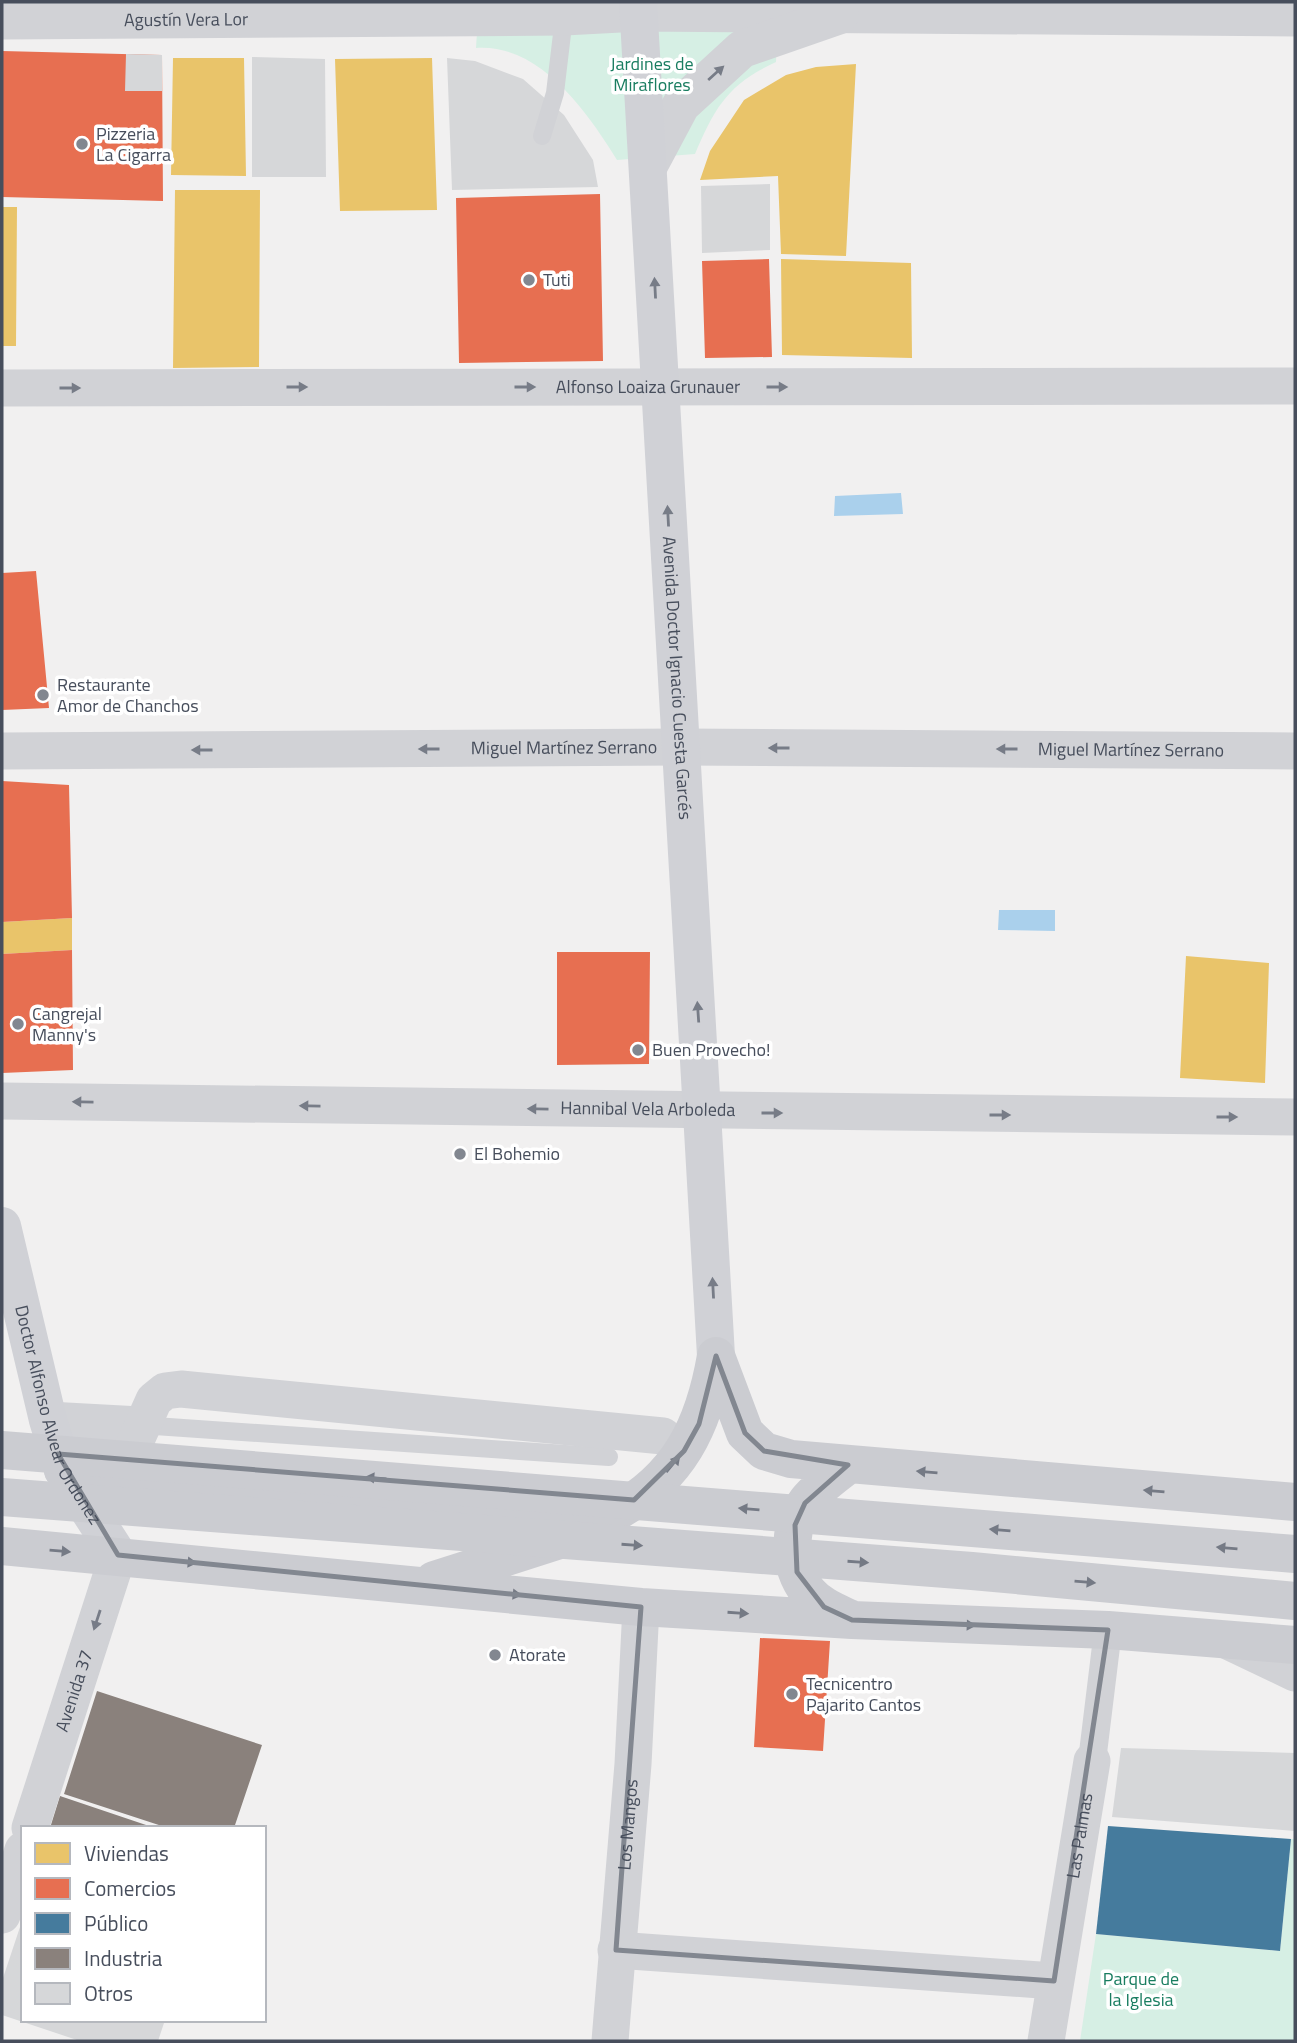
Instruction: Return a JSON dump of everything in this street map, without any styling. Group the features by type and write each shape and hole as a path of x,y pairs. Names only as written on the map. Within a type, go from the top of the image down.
{"main road":[{"name":"Avenida Doctor Ignacio Cuesta Garcés","path":"638,8 704,1112 716,1356"},
{"name":"Doctor Alfonso Alvear Ordonez","path":"2,1226 48,1420 64,1470 118,1555"},
{"path":"716,1356 744,1433 764,1451 791,1460 1295,1502"},
{"path":"419,1584 550,1544 583,1531 622,1509 671,1468 684,1451 703,1414 716,1356"},
{"path":"2,1450 1295,1554"},
{"path":"848,1465 805,1503 794,1525 791,1545 797,1572 808,1591 824,1606 852,1620"},
{"path":"64,1470 80,1480 115,1486 559,1515 622,1509"},
{"path":"2,1497 972,1571 1295,1601"},
{"path":"2,1546 641,1607 852,1620 1108,1630 1295,1644"}],"street":[{"path":"803,2 841,15"},
{"name":"Agustín Vera Lor","path":"2,21 564,17 638,8 841,15 1295,18"},
{"path":"648,167 681,105 742,49 841,15"},
{"name":"Alfonso Loaiza Grunauer","path":"2,388 1295,386"},
{"name":"Miguel Martínez Serrano","path":"2,751 681,747 1295,751"},
{"name":"Hannibal Vela Arboleda","path":"2,1101 704,1112 1295,1117"},
{"path":"115,1486 140,1425 154,1400 165,1391 181,1389 663,1436"},
{"path":"48,1420 140,1425"},
{"name":"Avenida 37","path":"31,1826 118,1555"},
{"name":"Los Mangos","path":"610,2041 633,1764 641,1607"},
{"name":"Las Palmas","path":"1046,2041 1092,1761 1108,1630"},
{"path":"1228,1640 1295,1673"},
{"path":"2,1915 21,1856"},
{"path":"617,1950 1054,1981"}],"lane":[{"path":"542,136 555,93 564,17"},
{"path":"140,1425 609,1457"}],"highlighted area":[{"path":"716,1356 745,1433 764,1451 848,1465 805,1503 795,1525 797,1572 824,1607 852,1620 1108,1630 1054,1981 616,1950 641,1607 118,1555 58,1454 634,1500 684,1451 699,1424"}],"green space":[{"name":"Jardines de Miraflores","path":"778,2 776,62 746,79 725,99 709,123 695,154 617,160 577,103 541,69 521,57 499,49 476,48 478,16"},
{"name":"Parque de la Iglesia","path":"1291,1839 1295,1839 1295,2041 1080,2041 1096,1934 1280,1951"}],"water":[{"path":"901,493 903,514 834,516 835,496"},
{"path":"999,910 1055,910 1055,931 998,930"}],"building: Viviendas":[{"path":"173,58 244,58 246,176 171,175"},
{"path":"432,58 437,210 340,211 335,59"},
{"path":"856,64 846,256 781,254 778,176 700,180 710,151 744,100 786,75 816,67"},
{"path":"175,190 260,190 259,367 173,368"},
{"path":"2,207 17,207 16,346 2,346"},
{"path":"781,259 911,263 912,358 782,355"},
{"path":"72,918 72,950 2,954 2,922"},
{"path":"1186,956 1269,963 1265,1083 1180,1078"}],"building: Comercios":[{"name":"Pizzeria La Cigarra","path":"2,51 162,55 163,201 2,197"},
{"name":"Tuti","path":"600,194 603,361 459,363 456,198"},
{"path":"769,259 772,357 705,358 702,261"},
{"path":"36,571 49,708 2,710 2,573"},
{"path":"2,781 69,785 72,918 2,922"},
{"path":"72,950 73,1070 2,1073 2,954"},
{"path":"557,952 650,952 649,1064 557,1065"},
{"name":"Tecnicentro Pajarito Cantos","path":"760,1638 830,1641 823,1751 754,1747"}],"building: Público":[{"path":"1108,1826 1291,1839 1280,1951 1096,1934"}],"building: Industria":[{"path":"97,1691 262,1745 235,1826 162,1826 64,1794"},
{"path":"60,1796 149,1826 51,1826"}],"building: Otros":[{"path":"126,54 162,55 162,91 125,91"},
{"path":"252,57 325,59 326,177 252,177"},
{"path":"447,58 475,61 523,79 564,115 593,160 598,187 452,190"},
{"path":"770,184 770,250 702,253 701,186"},
{"path":"1121,1748 1295,1753 1295,1831 1112,1817"},
{"path":"21,1924 21,2021 2,2015 2,1981"},
{"path":"23,2022 164,2022 158,2041 80,2041"}],"place":[{"name":"Pizzeria La Cigarra","path":"82,144"},
{"name":"Tuti","path":"529,280"},
{"name":"Restaurante Amor de Chanchos","path":"43,695"},
{"name":"Cangrejal Manny's","path":"18,1024"},
{"name":"Buen Provecho!","path":"638,1050"},
{"name":"El Bohemio","path":"460,1154"},
{"name":"Atorate","path":"495,1655"},
{"name":"Tecnicentro Pajarito Cantos","path":"792,1694"}]}
